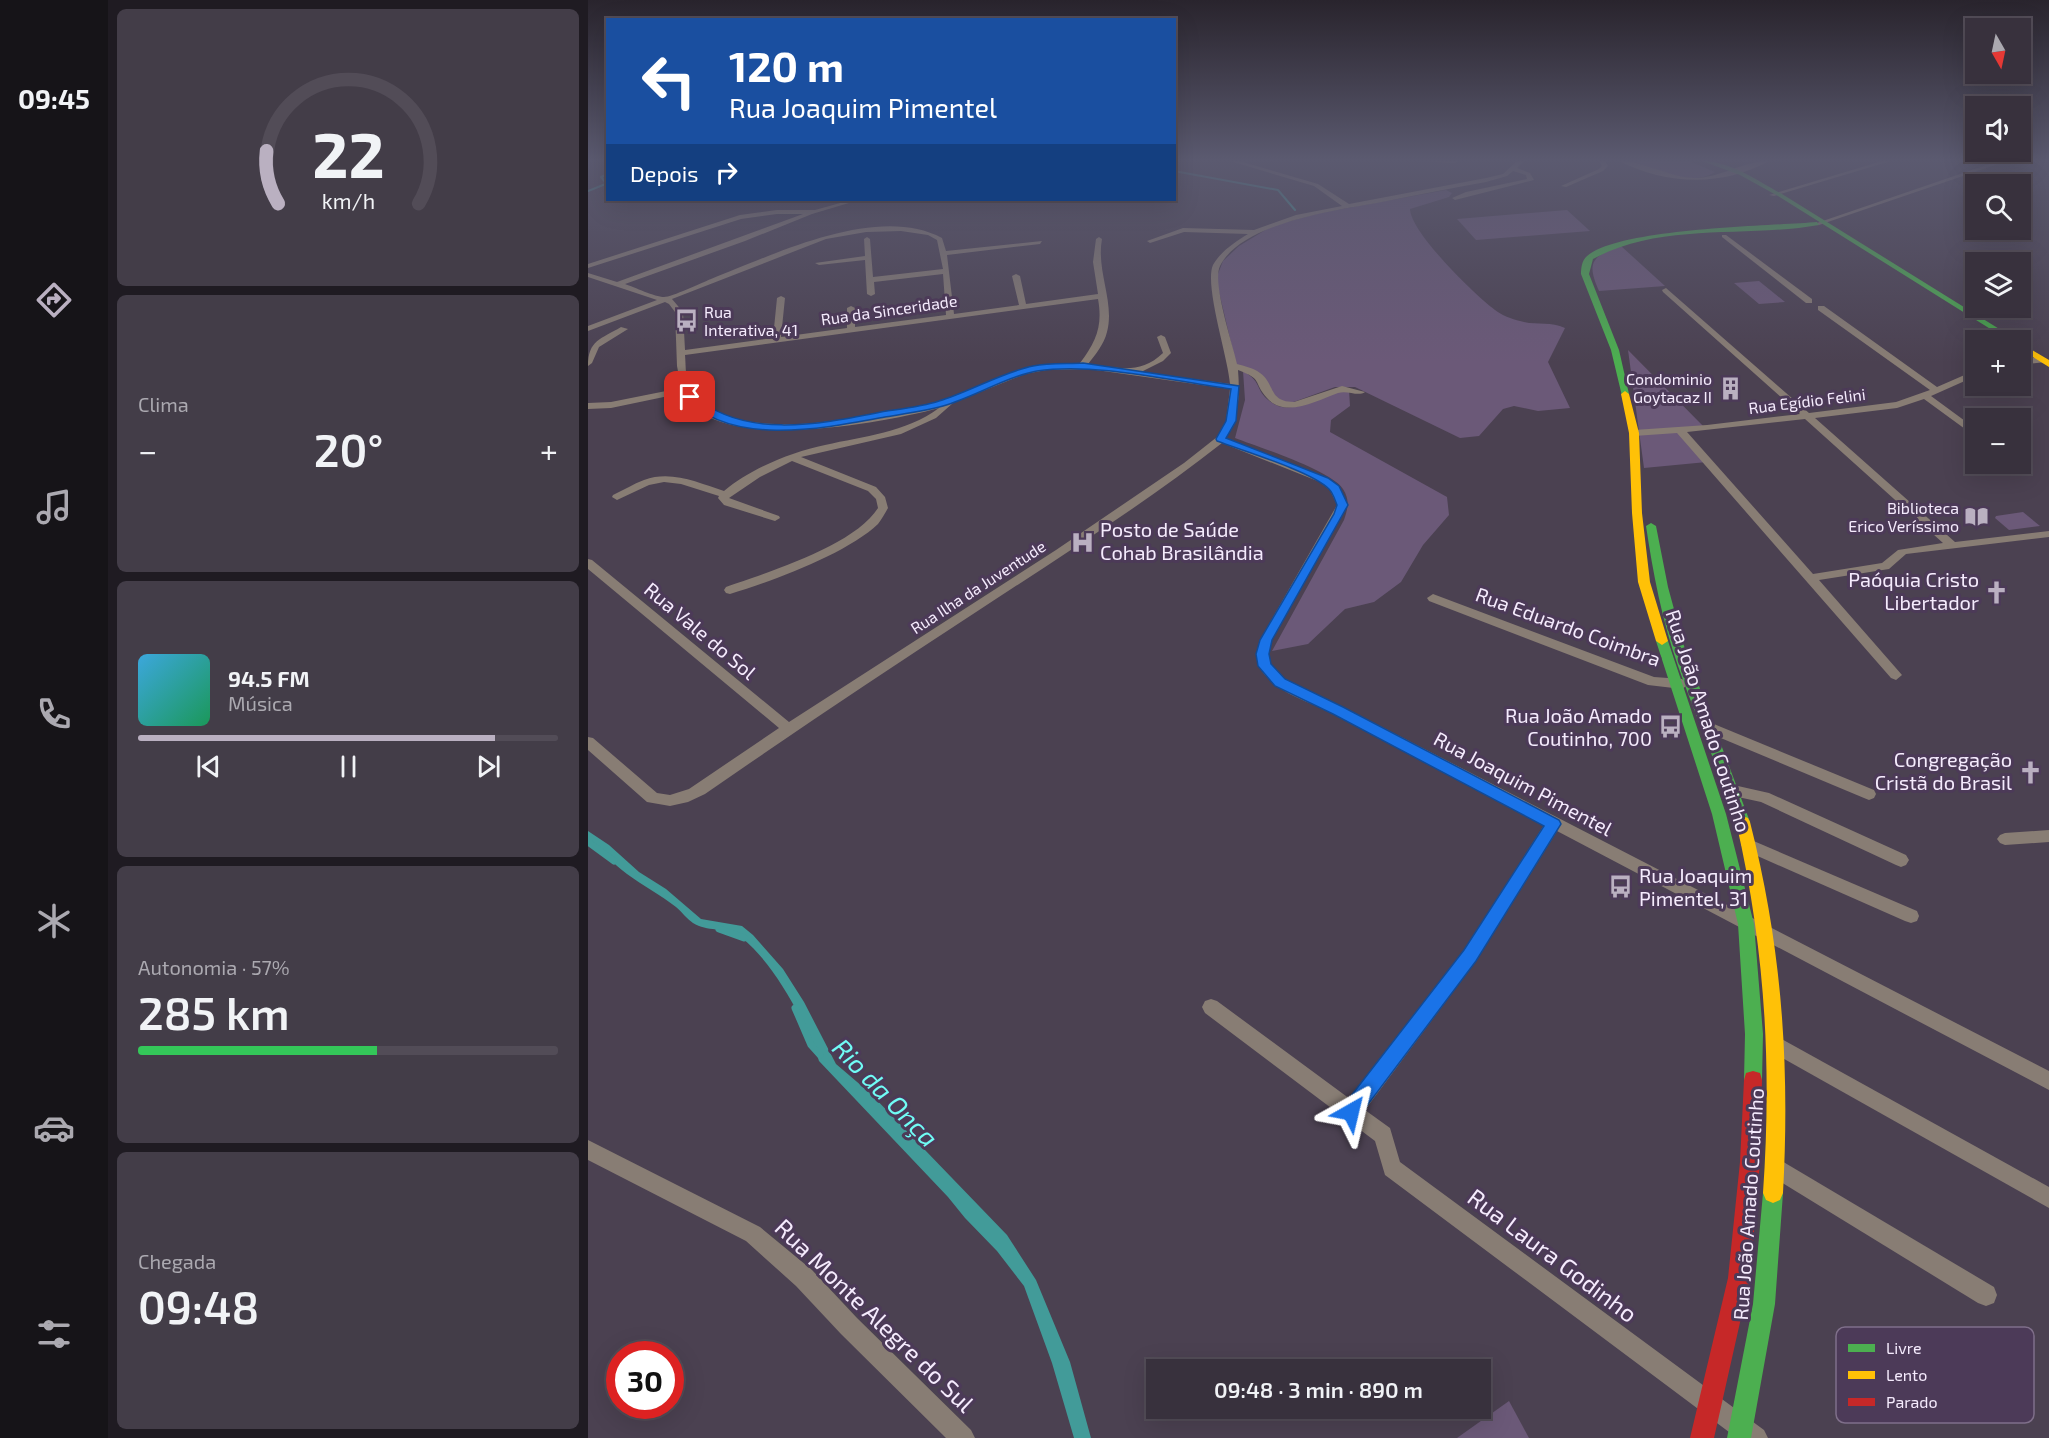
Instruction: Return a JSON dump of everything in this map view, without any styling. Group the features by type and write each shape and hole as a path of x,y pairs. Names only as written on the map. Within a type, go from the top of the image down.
{"street":[{"path":"588,266 706,228"},
{"path":"616,285 774,228"},
{"name":"Rua Ilha da Juventude","path":"588,742 652,798 660,801 683,798 699,790 788,729 1060,552 1196,459 1221,439 1231,421 1235,387 1233,365 1213,280 1220,259 1255,232 1265,228"},
{"name":"Rua João Amado Coutinho","path":"1702,1438 1739,1278 1750,1162 1754,1034 1746,924 1726,839 1644,582 1637,513 1640,433 1615,350 1585,274 1587,261 1591,257 1613,246 1632,241 1769,228"},
{"name":"Rua João Amado Coutinho","path":"1746,1434 1764,1304 1775,1167 1778,1046 1767,934 1749,845 1734,791 1690,683 1660,587 1629,359 1614,312 1594,274 1595,263 1606,254 1626,246 1784,228"},
{"path":"1831,228 1987,330"},
{"path":"1831,228 1997,330"},
{"path":"588,329 824,238 851,231 879,230 933,235 940,239 946,271 950,316"},
{"path":"1150,241 1183,231 1255,232"},
{"path":"1724,236 1809,301"},
{"path":"867,239 871,294"},
{"path":"1083,366 1102,336 1105,327 1097,271 1100,239"},
{"path":"943,253 1040,242"},
{"path":"819,263 867,258"},
{"path":"871,280 946,271"},
{"path":"588,275 672,302 679,312 686,390 696,404 716,415 745,425 771,428 799,427 855,420 952,401 1034,369 1083,366 1235,387"},
{"path":"1016,276 1023,306"},
{"path":"1666,290 1951,544"},
{"name":"Rua da Sinceridade","path":"682,353 1100,296"},
{"path":"777,340 781,298"},
{"path":"850,330 851,308"},
{"path":"1821,308 1936,391"},
{"path":"588,363 595,346 624,328"},
{"path":"1132,373 1166,355 1161,337"},
{"path":"1233,365 1258,375 1271,398 1285,405 1295,405 1342,389 1361,392"},
{"name":"Rua Egídio Felini","path":"1640,433 1897,405 1926,396 1965,377"},
{"path":"588,406 611,405 686,390"},
{"path":"1926,396 1965,426"},
{"path":"616,497 650,482 663,479 678,481 724,495 792,457 899,432 933,416 952,401"},
{"path":"1680,430 1896,675"},
{"name":"Rua Joaquim Pimentel","path":"1221,439 1324,480 1335,488 1342,505 1266,640 1262,654 1265,666 1280,683 1338,710 2049,1081"},
{"path":"730,590 822,555 873,522 883,509 883,502 879,494 872,489 792,457"},
{"path":"724,495 723,498 728,503 775,518"},
{"path":"1811,578 1878,568 1889,564 1901,552 1951,544 2049,534"},
{"name":"Rua Vale do Sol","path":"588,563 788,729"},
{"name":"Rua Eduardo Coimbra","path":"1433,598 1653,682 1690,683"},
{"path":"1708,727 1869,794"},
{"path":"1710,786 1764,797 1901,860"},
{"path":"1351,1112 1470,956 1553,824"},
{"path":"2006,839 2049,836"},
{"path":"1749,845 1911,916"},
{"name":"Rua Laura Godinho","path":"1211,1007 1383,1135 1392,1168 1711,1404 1746,1434"},
{"path":"1754,1034 2049,1198"},
{"name":"Rua Monte Alegre do Sul","path":"588,1150 753,1234 804,1278 891,1369 963,1438"},
{"path":"1775,1167 1986,1295"}],"shaded area":[{"path":"1269,228 1418,228 1445,263 1497,312 1526,322 1565,328 1548,362 1570,408 1538,411 1514,406 1503,409 1479,436 1460,438 1355,387 1335,387 1288,404 1281,402 1268,388 1236,364 1216,279 1223,261 1239,246"},
{"path":"1465,228 1587,228 1590,231 1476,240"},
{"path":"1621,246 1665,286 1599,291 1593,273 1594,261 1604,253"},
{"path":"1759,281 1785,302 1759,304 1734,283"},
{"path":"1628,350 1704,427 1681,430 1707,462 1644,468"},
{"path":"1243,371 1253,378 1267,399 1283,407 1298,406 1330,394 1349,390 1350,406 1331,420 1330,432 1447,497 1449,515 1423,545 1401,582 1374,602 1345,609 1308,644 1272,651 1344,520 1347,500 1343,489 1324,474 1235,438 1245,400"},
{"path":"2023,512 2040,526 2009,530 1995,518 1996,516"},
{"path":"588,831 609,845 639,872 666,889 701,919 742,926 753,935 783,969 804,1002 836,1064 870,1093 1007,1235 1036,1280 1070,1362 1091,1438 1074,1438 1052,1363 1024,1286 997,1251 948,1197 819,1061 797,1010 762,958 737,935 727,931 704,928 693,923 676,907 627,874 588,842"},
{"path":"1509,1401 1529,1438 1457,1438 1484,1419 1491,1419 1491,1414"}],"waterway":[{"name":"Rio da Onça","path":"588,842 614,861"},
{"name":"Rio da Onça","path":"719,929 744,938"},
{"name":"Rio da Onça","path":"795,1008 811,1045 820,1055"}],"traffic: fast":[{"path":"1625,394 1615,350 1585,274 1586,263 1590,257 1607,248 1633,241 1698,232 1761,228"},
{"path":"1833,228 1997,330"},
{"path":"1651,526 1662,587 1677,646 1743,822"},
{"path":"1662,641 1719,814 1746,924 1754,1034 1753,1080"},
{"path":"1739,1438 1764,1304 1773,1193"}],"traffic: slow":[{"path":"2031,352 2049,364"},
{"path":"1625,394 1634,433 1637,513 1644,582 1662,641"},
{"path":"1743,822 1763,914 1774,1006 1777,1100 1773,1193"}],"traffic: jam":[{"path":"1702,1438 1739,1278 1750,1162 1753,1080"}],"place":[{"name":"Rua Interativa, 41","path":"686,321"},
{"name":"Condominio Goytacaz II","path":"1730,388"},
{"name":"Biblioteca Erico Veríssimo","path":"1977,517"},
{"name":"Posto de Saúde Cohab Brasilândia","path":"1082,542"},
{"name":"Paóquia Cristo Libertador","path":"1997,592"},
{"name":"Rua João Amado Coutinho, 700","path":"1670,727"},
{"name":"Congregação Cristã do Brasil","path":"2030,772"},
{"name":"Rua Joaquim Pimentel, 31","path":"1621,887"}],"route":[{"path":"690,397 705,410 728,420 745,425 780,428 855,420 941,404 1020,373 1057,365 1083,366 1235,387 1234,411 1227,431 1221,439 1284,462 1324,480 1335,488 1342,505 1339,514 1266,640 1262,654 1265,666 1280,683 1338,710 1553,824 1470,956 1351,1112"}]}
